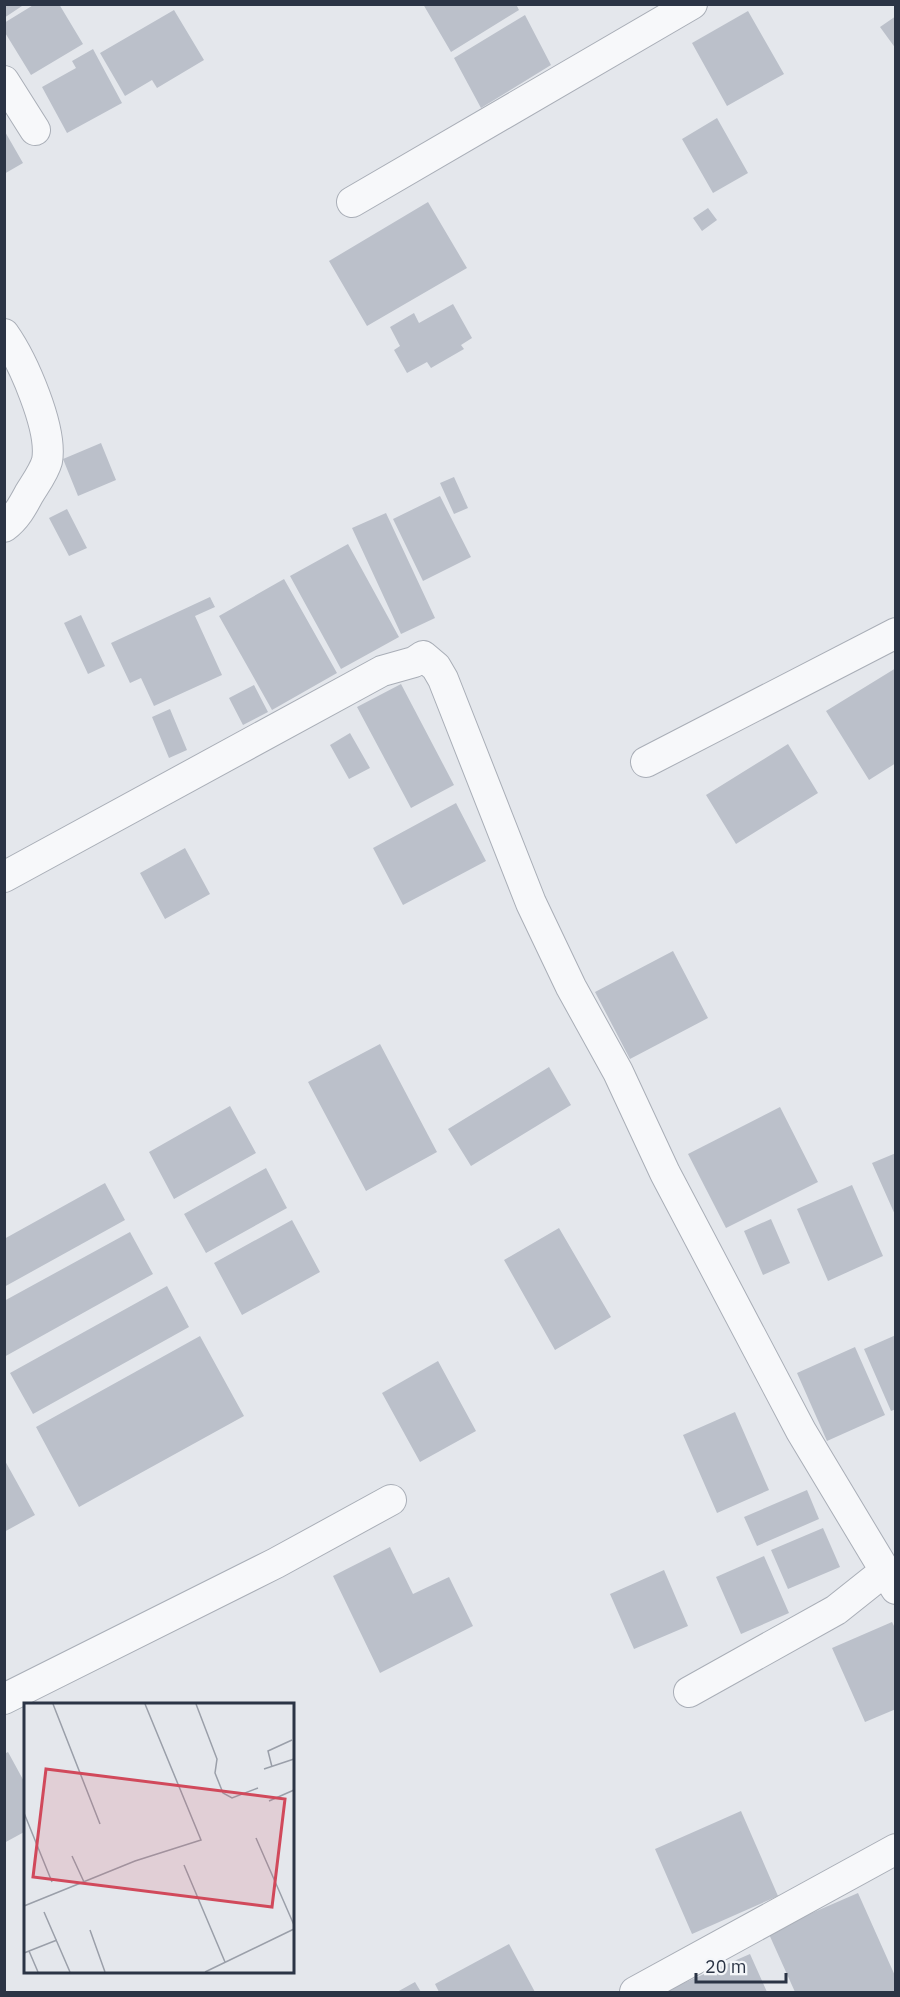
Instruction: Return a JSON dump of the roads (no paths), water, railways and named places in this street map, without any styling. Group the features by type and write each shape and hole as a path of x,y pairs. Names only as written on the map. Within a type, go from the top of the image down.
{"street":[{"path":"352,202 693,4"},
{"path":"4,81 35,130"},
{"path":"4,334 13,347 34,394 48,439 46,462 15,519 4,527"},
{"path":"646,762 896,633"},
{"path":"4,877 382,671 414,662 423,656 436,667 443,679 531,903 571,987 618,1072 665,1173 801,1431 890,1580 688,1692"},
{"path":"4,1700 276,1563 391,1500"},
{"path":"635,1992 896,1849"}]}
